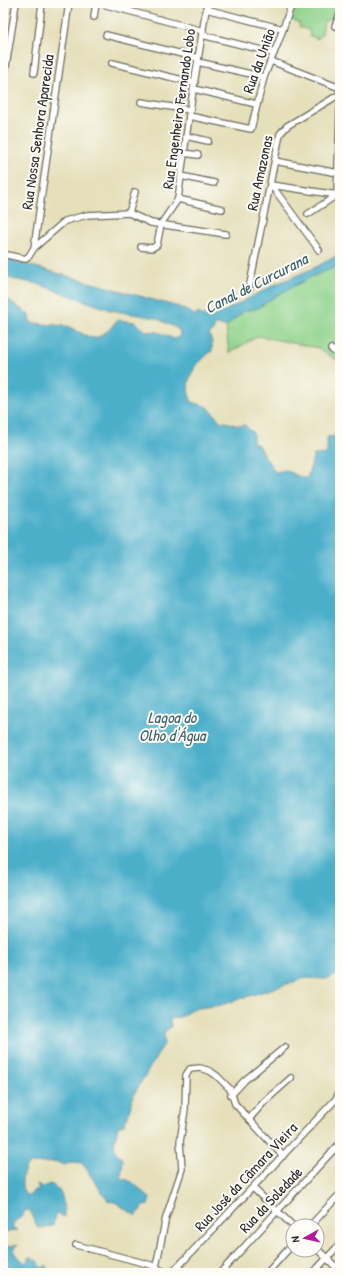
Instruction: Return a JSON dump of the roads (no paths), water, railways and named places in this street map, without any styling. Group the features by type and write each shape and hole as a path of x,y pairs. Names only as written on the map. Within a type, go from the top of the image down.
{"street":[{"path":"3,85 16,3"},
{"path":"34,73 42,3"},
{"name":"Rua Nossa Senhora Aparecida","path":"34,248 69,3"},
{"path":"94,17 98,3 274,53"},
{"name":"Rua da União","path":"189,113 251,129 256,104 264,77 292,3"},
{"path":"207,5 283,29"},
{"name":"Rua Engenheiro Fernando Lobo","path":"141,247 152,248 157,245 161,224 178,199 183,153 207,5"},
{"path":"335,26 340,14"},
{"path":"106,35 264,77"},
{"path":"271,61 340,88"},
{"path":"112,63 256,104"},
{"name":"Rua Amazonas","path":"249,289 275,161 278,139 282,129 340,94"},
{"path":"141,102 189,113"},
{"path":"338,195 340,110"},
{"path":"186,136 208,141"},
{"path":"183,153 198,155"},
{"path":"275,161 338,173"},
{"path":"181,176 214,183"},
{"path":"270,185 338,195"},
{"path":"270,185 319,250"},
{"path":"129,213 135,192"},
{"path":"308,214 338,195"},
{"path":"178,199 222,208"},
{"path":"3,254 23,259 29,256 34,248 69,219 87,215 129,213 147,222 226,234"},
{"path":"331,349 340,356"},
{"path":"231,1095 245,1080 285,1047"},
{"path":"156,1267 166,1217 182,1169 180,1142 185,1109 186,1075 190,1069 200,1068 210,1071 230,1090 234,1104 283,1156"},
{"path":"248,1119 264,1102 291,1078"},
{"path":"338,1099 340,1086"},
{"name":"Rua José da Câmara Vieira","path":"172,1273 338,1099"},
{"name":"Rua da Soledade","path":"220,1273 340,1143"},
{"path":"253,1188 285,1219"},
{"path":"318,1218 340,1194"},
{"path":"313,1273 340,1244"},
{"path":"76,1245 156,1267 167,1273"},
{"path":"267,1273 285,1253"},
{"path":"327,1258 340,1271"}],"water":[{"name":"Lagoa do Olho d'Água","path":"340,254 340,265 311,277 277,295 258,308 244,311 226,326 215,325 213,331 209,333 212,342 212,351 201,361 192,373 188,387 192,402 208,407 221,422 245,425 253,433 253,443 257,444 275,472 286,470 302,478 307,478 314,455 327,454 327,437 335,436 340,442 340,974 326,979 306,978 221,1005 191,1009 183,1016 170,1019 171,1027 164,1032 164,1044 134,1094 128,1116 124,1124 118,1127 114,1145 116,1152 123,1159 121,1178 134,1184 150,1198 148,1205 143,1206 136,1216 115,1202 108,1201 82,1163 74,1162 64,1165 57,1162 29,1164 23,1174 22,1179 24,1192 26,1195 31,1195 33,1191 39,1191 37,1184 44,1187 50,1184 55,1186 61,1193 64,1207 64,1217 59,1214 55,1215 53,1226 38,1228 31,1212 26,1210 21,1217 13,1223 13,1228 17,1230 4,1232 3,296 28,314 31,323 67,326 91,338 98,337 109,330 117,320 135,322 146,331 158,332 174,339 179,337 180,333 178,329 156,318 110,310 38,284 3,277 3,258 179,307 192,313 193,316 197,313 211,318 274,285 314,268"},
{"path":"18,1244 14,1253 25,1263 28,1262 30,1256 38,1262 43,1269 46,1265 48,1267 46,1273 3,1273 3,1248"}],"water label":[{"name":"Canal de Curcurana","path":"256,283"}]}
